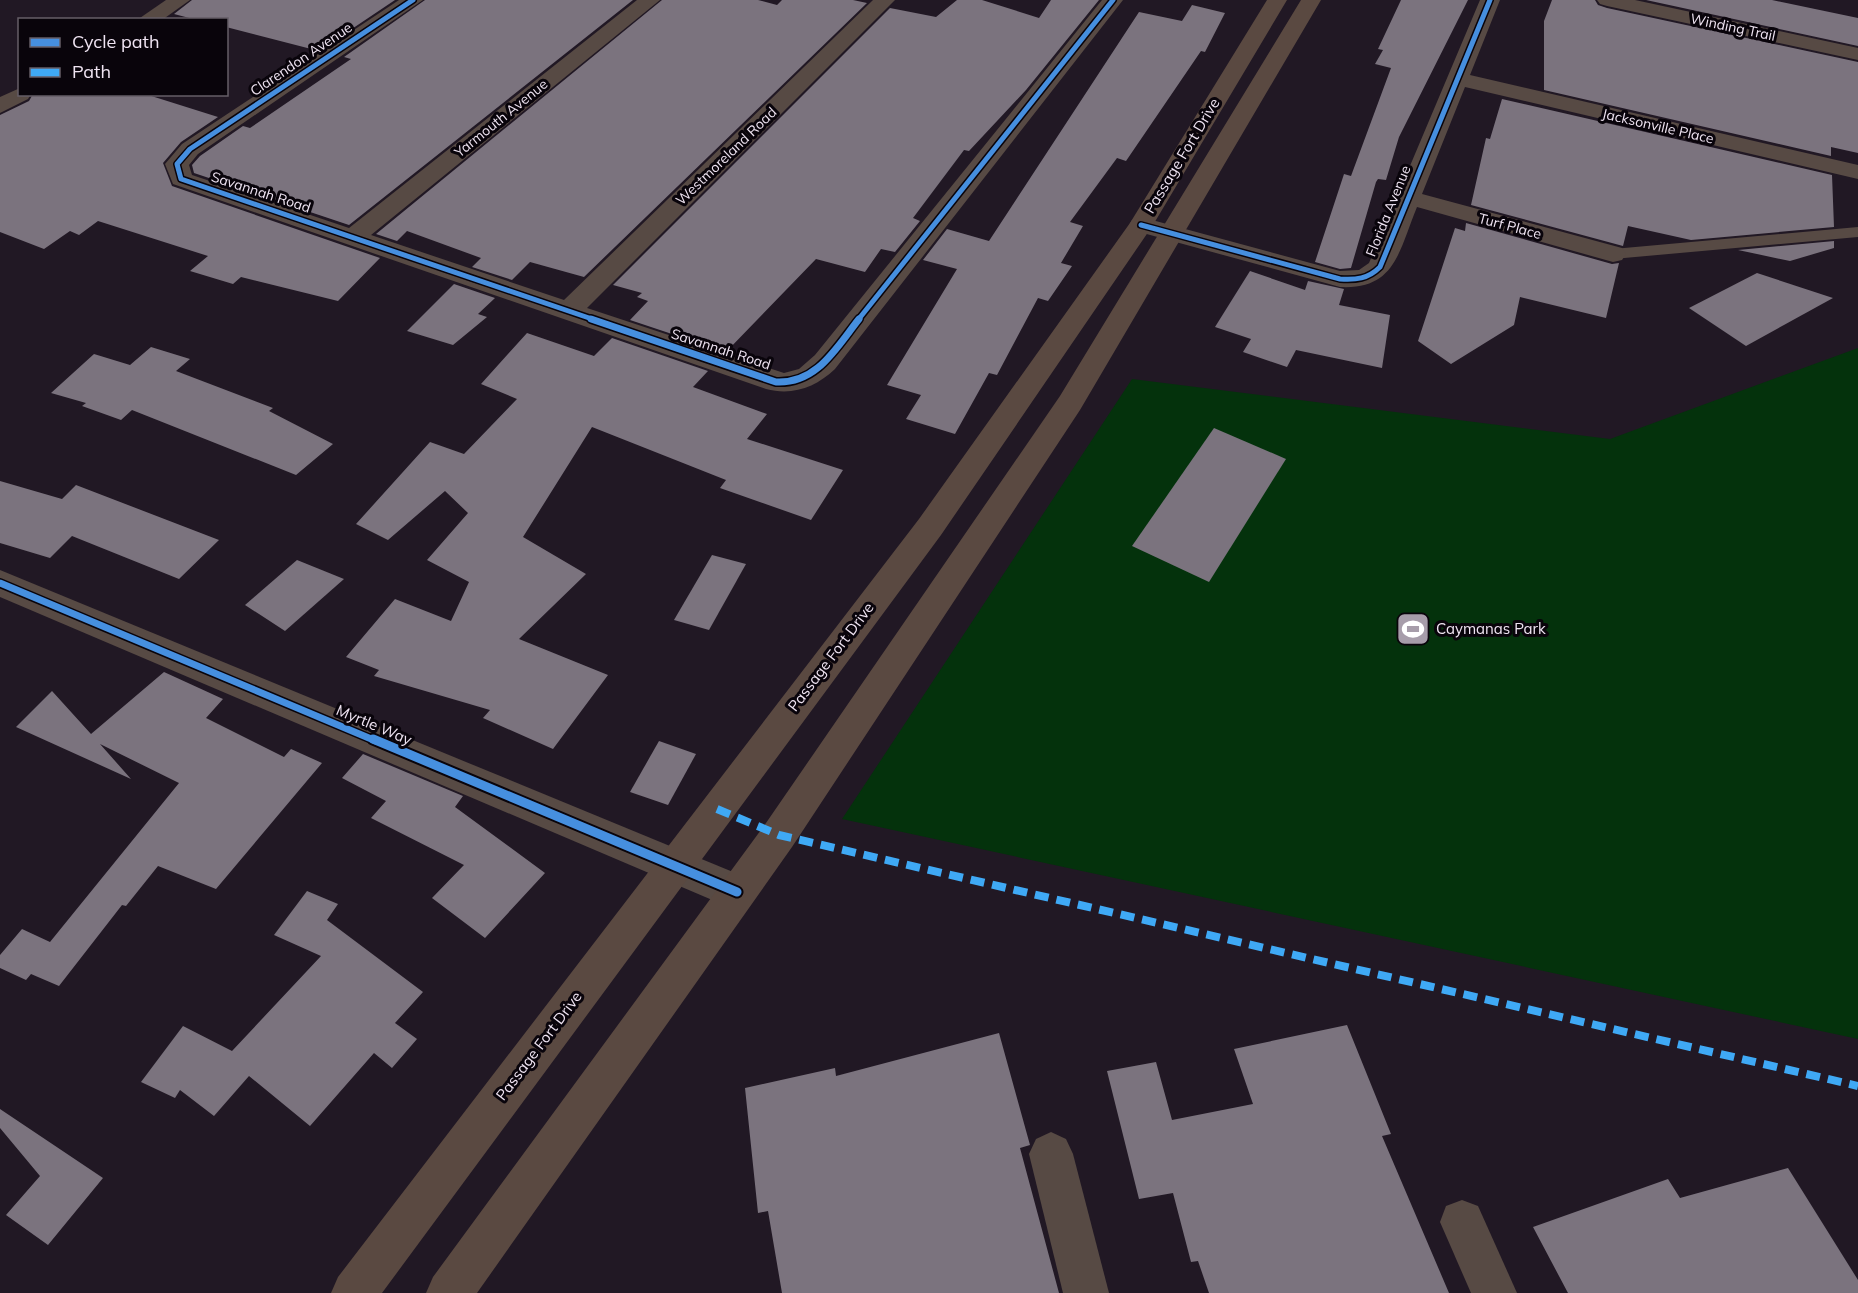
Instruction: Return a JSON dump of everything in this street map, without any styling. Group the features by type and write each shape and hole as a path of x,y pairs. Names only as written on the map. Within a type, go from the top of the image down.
{"main road":[{"name":"Passage Fort Drive","path":"354,1293 930,527 1141,225 1277,0"},
{"name":"Passage Fort Drive","path":"448,1293 779,835 1070,403 1311,0"}],"street":[{"path":"150,18 180,0"},
{"name":"Clarendon Avenue","path":"177,164 190,149 413,0"},
{"name":"Yarmouth Avenue","path":"353,237 650,0"},
{"name":"Westmoreland Road","path":"567,312 885,0"},
{"name":"Savannah Road","path":"177,164 181,179 776,382 802,381 825,362 1113,0"},
{"name":"Florida Avenue","path":"1141,225 1340,279 1365,278 1380,267 1490,0"},
{"name":"Winding Trail","path":"1607,0 1858,54"},
{"name":"Jacksonville Place","path":"1458,79 1858,172"},
{"path":"0,106 18,95"},
{"name":"Turf Place","path":"1407,197 1613,254"},
{"name":"Myrtle Way","path":"0,583 737,892"},
{"path":"1051,1154 1086,1293"},
{"path":"1462,1222 1494,1293"}],"lane":[{"path":"1613,254 1858,232"}],"green space":[{"name":"Caymanas Park","path":"1858,348 1858,1039 842,819 1132,379 1610,439"}],"building":[{"path":"192,0 395,0 319,51 228,28 228,18 189,18 174,14"},
{"path":"425,0 633,0 349,225 194,173 192,165 200,156 243,126 250,128 351,59 344,57"},
{"path":"662,0 758,0 777,5 782,0 853,0 867,3 584,277 530,262 512,280 472,267 481,258 407,231 397,241 376,234"},
{"path":"957,0 982,0 1039,18 1051,0 1099,0 1026,90 969,151 964,150 913,218 920,221 895,252 881,249 865,272 816,259 726,352 630,320 648,301 637,297 642,293 613,285 890,8 936,17"},
{"path":"1401,0 1468,0 1399,137 1386,180 1378,179 1376,182 1351,268 1340,269 1315,262 1344,174 1351,176 1391,68 1375,64 1383,50 1378,49"},
{"path":"1552,0 1595,0 1598,5 1607,8 1858,62 1858,153 1831,147 1831,156 1544,90 1544,21"},
{"path":"1646,0 1772,0 1858,18 1858,46"},
{"path":"1192,5 1225,13 1205,52 1201,51 1126,161 1117,158 1070,222 1083,226 1061,263 1072,266 1048,301 1038,298 997,375 989,373 955,434 906,419 921,395 887,385 957,269 923,260 947,229 989,241 1139,12 1182,21"},
{"path":"32,96 151,96 218,117 181,142 163,163 172,186 380,258 338,301 241,277 233,284 190,271 208,256 98,221 79,235 70,231 44,249 0,232 0,115 29,101"},
{"path":"1502,99 1832,175 1834,227 1691,240 1628,226 1623,246 1471,205 1486,138 1490,139"},
{"path":"1466,223 1612,264 1619,263 1606,318 1520,297 1514,325 1451,364 1418,341 1455,228 1465,231"},
{"path":"1834,241 1834,248 1790,261 1738,250"},
{"path":"1250,271 1305,290 1308,281 1344,289 1339,305 1390,315 1382,368 1296,350 1287,367 1243,352 1251,339 1215,327"},
{"path":"1757,273 1833,298 1746,346 1689,308"},
{"path":"454,284 495,298 478,314 487,317 453,345 407,331"},
{"path":"527,333 594,356 612,338 708,371 693,387 767,414 747,439 843,470 811,520 720,488 726,480 592,427 523,537 586,574 519,639 608,675 553,749 483,718 490,710 374,676 379,670 346,657 395,599 451,621 469,582 427,560 468,513 445,491 388,540 356,524 430,442 464,454 517,399 481,384"},
{"path":"151,347 190,359 176,371 273,408 269,411 333,444 296,475 132,410 121,420 82,406 86,403 51,393 94,354 130,365"},
{"path":"1214,428 1286,459 1209,582 1132,546"},
{"path":"0,481 62,499 76,485 219,540 179,579 72,536 50,558 0,543"},
{"path":"712,555 746,564 709,630 674,620"},
{"path":"297,560 344,579 285,631 245,605"},
{"path":"164,672 223,699 206,718 284,757 291,749 322,763 216,889 158,866 126,906 122,905 59,986 31,974 26,980 0,968 0,955 22,929 50,942 179,783 100,744 131,779 16,727 52,691 91,734"},
{"path":"659,741 696,754 668,805 630,792"},
{"path":"363,754 463,796 455,807 545,873 485,938 432,898 464,865 371,818 386,801 342,778"},
{"path":"307,891 338,904 327,920 423,992 395,1023 417,1039 392,1068 374,1053 310,1126 249,1076 214,1116 180,1090 175,1098 141,1082 183,1026 232,1051 321,956 274,935"},
{"path":"1347,1025 1391,1134 1382,1136 1449,1293 1209,1293 1198,1261 1191,1262 1173,1193 1139,1199 1107,1071 1156,1062 1172,1120 1253,1104 1234,1049"},
{"path":"999,1033 1030,1145 1020,1148 1059,1293 782,1293 768,1211 758,1213 745,1088 835,1068 836,1076"},
{"path":"0,1109 103,1178 48,1245 6,1215 40,1176 0,1128"},
{"path":"1788,1168 1858,1280 1858,1293 1568,1293 1533,1227 1668,1179 1680,1198"}],"marked path":[{"path":"717,809 779,835 1858,1086"}],"cycle path":[{"path":"413,0 190,149 177,164 181,179 776,382 803,379 825,362 1113,0"},
{"path":"1141,225 1340,279 1367,277 1380,267 1490,0"},
{"path":"0,583 737,892"}],"place":[{"name":"Caymanas Park","path":"1413,629"}]}
